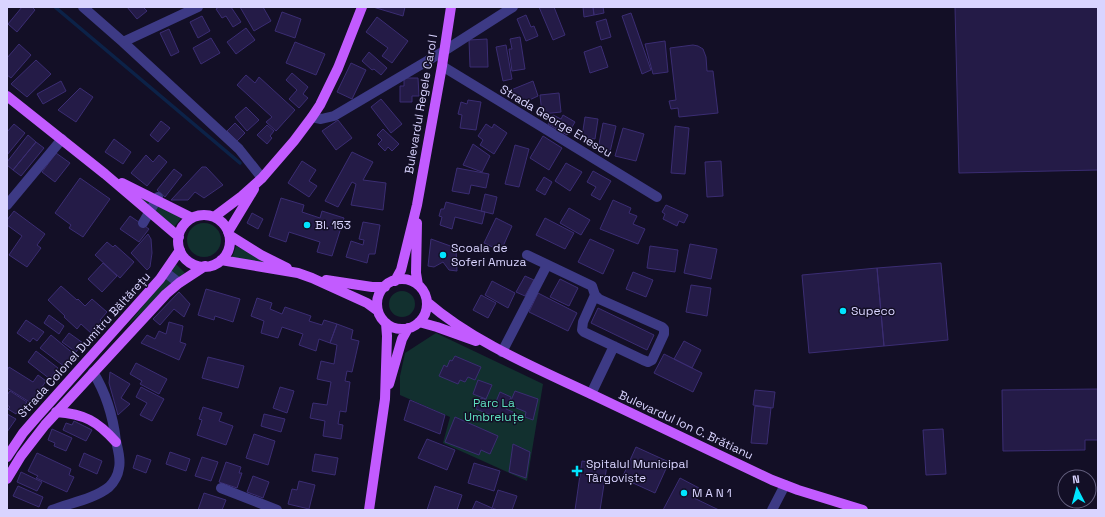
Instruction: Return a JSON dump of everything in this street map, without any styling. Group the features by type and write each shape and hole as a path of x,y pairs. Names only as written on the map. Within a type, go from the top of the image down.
{"main road":[{"path":"362,7 338,68 320,105 262,179 229,234 228,249 221,260 214,265 205,266 189,262 180,250 179,237 182,227 192,218 204,215 214,217 223,224 229,234 261,255 367,303 378,311"},
{"name":"Bulevardul Regele Carol I","path":"395,281 400,270 417,205 451,7"},
{"path":"7,96 106,174 179,237"},
{"path":"106,174 192,218"},
{"path":"214,217 262,179"},
{"name":"Bulevardul Regele Carol I","path":"417,205 416,273 418,284"},
{"name":"Strada Colonel Dumitru Băltărețu","path":"7,457 33,422 160,280 180,250"},
{"path":"221,260 298,273"},
{"name":"Strada Colonel Dumitru Băltărețu","path":"7,479 37,435 93,372 166,294 179,283 205,266"},
{"path":"312,278 372,287 385,287"},
{"path":"407,280 418,284 424,292 427,302 425,314 419,322 408,328 396,328 386,323 378,311 378,299 385,287 395,281 407,280"},
{"name":"Bulevardul Ion C. Brătianu","path":"427,302 443,316 500,351"},
{"name":"Bulevardul Ion C. Brătianu","path":"419,322 438,327 500,351 785,485 863,510"},
{"path":"369,510 385,399 386,323"},
{"path":"385,399 402,339 408,328"},
{"path":"56,412 79,415 91,420 104,429 116,442"}],"street":[{"path":"83,7 124,42 239,149 262,179"},
{"path":"124,42 198,7"},
{"path":"312,117 321,118 334,116 444,51 513,7"},
{"name":"Strada George Enescu","path":"442,66 657,197"},
{"path":"7,205 62,139"},
{"path":"143,223 157,199"},
{"path":"527,255 592,286 595,295 599,298 662,327 664,329 662,340 652,360 648,362 582,330 581,326 595,295"},
{"path":"500,351 547,265"},
{"path":"166,272 179,283"},
{"path":"591,394 614,346"},
{"path":"52,510 90,497 109,487 117,476 120,461 114,424 108,404 93,372"},
{"path":"772,510 785,485"},
{"path":"221,488 276,510"}],"green space":[{"path":"122,185 182,217 174,227"},
{"path":"204,223 216,228 221,240 216,252 204,257 192,252 187,240 192,228"},
{"path":"236,246 281,267 232,258"},
{"path":"176,264 185,273 127,326"},
{"path":"402,291 411,295 415,304 411,313 402,317 393,313 389,304 393,295"},
{"name":"Parc La Umbreluțe","path":"436,333 543,384 527,481 443,443 450,417 400,395 400,376 405,353"}],"building":[{"path":"22,7 32,7 35,10 17,32 8,24"},
{"path":"127,7 143,7 147,11 137,19"},
{"path":"219,7 231,7 241,22 233,27 226,16 222,18 216,9"},
{"path":"240,7 263,7 271,21 254,31"},
{"path":"373,7 405,7 403,16"},
{"path":"539,7 554,7 565,35 553,40"},
{"path":"583,7 593,7 594,15 584,17"},
{"path":"593,7 603,7 604,13 594,15"},
{"path":"955,7 1098,7 1098,170 959,173"},
{"path":"282,12 301,19 295,38 275,31"},
{"path":"631,13 651,70 642,74 622,16"},
{"path":"526,15 531,27 534,26 538,36 526,41 517,19"},
{"path":"202,16 210,31 198,38 190,22"},
{"path":"377,17 408,41 392,63 382,56 388,48 366,32"},
{"path":"606,19 611,37 601,40 596,22"},
{"path":"246,28 255,40 236,54 227,42"},
{"path":"169,29 179,52 171,56 160,33"},
{"path":"520,37 525,69 512,71 509,49 512,49 510,39"},
{"path":"211,38 220,53 201,64 193,48"},
{"path":"487,39 488,67 470,67 469,40"},
{"path":"665,41 668,72 653,74 645,44"},
{"path":"295,42 325,54 316,75 286,63"},
{"path":"19,44 31,55 11,78 7,75 7,58"},
{"path":"506,45 512,79 503,81 496,47"},
{"path":"693,45 703,49 706,57 707,71 713,71 718,113 679,117 678,108 671,109 669,101 676,100 670,48"},
{"path":"601,46 608,67 590,73 584,52"},
{"path":"369,52 387,68 381,75 374,69 372,70 362,61"},
{"path":"36,60 51,74 27,97 11,84"},
{"path":"351,63 366,70 352,99 337,92"},
{"path":"292,73 308,87 303,94 308,98 299,108 289,99 297,90 286,80"},
{"path":"246,75 255,83 259,77 295,110 276,131 266,122 272,117 237,85"},
{"path":"404,78 418,78 419,96 412,96 412,102 400,102 400,86 404,86"},
{"path":"61,81 66,91 43,104 37,94"},
{"path":"533,81 538,96 525,102 518,98 514,98 511,90"},
{"path":"80,88 93,97 76,122 58,110"},
{"path":"559,93 561,112 542,114 540,95"},
{"path":"381,99 402,124 391,133 371,107"},
{"path":"468,100 481,102 476,130 460,128 462,115 458,114 461,102 467,104"},
{"path":"246,107 259,120 247,131 235,117"},
{"path":"553,115 561,119 563,115 575,122 567,135 548,124"},
{"path":"585,117 598,119 595,139 582,137"},
{"path":"338,120 352,138 336,150 322,131"},
{"path":"161,121 170,128 158,142 150,135"},
{"path":"235,123 245,133 237,141 227,131"},
{"path":"603,123 616,126 610,152 598,149"},
{"path":"14,124 25,133 7,155 7,132"},
{"path":"486,124 492,128 494,124 507,133 494,154 480,145 483,140 478,136"},
{"path":"267,125 274,131 270,136 272,138 267,144 257,135"},
{"path":"675,126 689,128 685,174 671,173"},
{"path":"623,128 644,134 636,161 615,156"},
{"path":"383,129 399,144 392,151 388,147 385,151 378,144 382,140 377,135"},
{"path":"28,135 36,142 13,170 7,165 7,162"},
{"path":"543,136 562,148 549,170 530,158"},
{"path":"114,139 131,152 123,164 105,152"},
{"path":"36,142 44,148 21,176 13,170"},
{"path":"473,144 490,156 482,172 463,165"},
{"path":"515,145 529,149 519,187 505,184"},
{"path":"352,152 373,162 363,180 386,183 383,210 351,205 356,184 352,182 338,207 325,201"},
{"path":"56,153 70,163 55,182 42,172"},
{"path":"146,155 153,162 159,155 167,162 147,186 131,173"},
{"path":"302,161 316,170 309,181 317,186 309,197 288,183"},
{"path":"721,161 723,196 707,197 705,162"},
{"path":"566,163 582,172 570,191 555,181"},
{"path":"202,167 206,167 223,185 204,198 195,192 188,200 171,200"},
{"path":"457,168 489,174 486,188 471,185 469,194 452,191"},
{"path":"174,169 182,175 165,197 157,190"},
{"path":"593,171 611,181 600,200 591,195 596,187 587,182"},
{"path":"544,177 552,182 545,195 536,190"},
{"path":"80,178 110,199 83,237 69,228 71,225 55,213"},
{"path":"485,194 497,197 493,214 481,211"},
{"name":"Bl. 153","path":"281,198 304,205 302,212 320,218 322,211 344,218 332,256 317,252 320,242 289,232 286,242 269,236"},
{"path":"613,200 631,208 629,213 637,216 633,224 645,229 638,244 600,229"},
{"path":"446,202 485,212 482,224 455,217 452,229 440,225 442,217 439,216 441,209 444,209"},
{"path":"666,205 688,215 684,223 679,221 677,226 663,219 665,214 662,212"},
{"path":"569,208 590,220 581,235 560,223"},
{"path":"14,211 45,234 37,245 41,248 27,267 9,255 22,236 7,225 7,220"},
{"path":"252,213 263,219 258,229 247,223"},
{"path":"130,216 149,229 139,242 120,229"},
{"path":"496,218 512,226 501,251 484,243"},
{"path":"545,218 574,233 565,249 536,235"},
{"path":"363,222 380,225 375,254 369,254 367,263 346,257 351,241 363,245 364,240 359,239"},
{"path":"148,234 151,239 152,253 150,267 147,270 131,253"},
{"name":"Scoala de Soferi Amuza","path":"431,239 456,248 457,271 449,270 443,262 434,267 428,266"},
{"path":"590,239 614,250 603,274 578,262"},
{"path":"107,242 113,247 115,245 134,262 120,278 95,255"},
{"path":"690,244 717,249 711,279 684,273"},
{"path":"650,246 678,250 675,272 647,268"},
{"path":"103,263 117,276 102,292 88,279"},
{"path":"941,263 948,340 884,346 877,268"},
{"name":"Supeco","path":"877,268 884,346 809,353 802,275"},
{"path":"633,272 653,280 646,297 626,289"},
{"path":"525,276 534,280 525,296 516,292"},
{"path":"560,279 578,288 569,306 550,297"},
{"path":"492,281 515,293 508,308 485,295"},
{"path":"691,285 711,288 707,316 686,312"},
{"path":"61,286 85,306 92,299 107,312 100,320 102,322 92,334 81,324 77,329 48,300"},
{"path":"206,289 240,299 233,322 215,316 214,320 198,315"},
{"path":"179,292 190,304 184,317 174,309 160,325 153,319"},
{"path":"538,293 577,313 568,331 529,312"},
{"path":"481,295 496,303 488,318 473,310"},
{"path":"257,298 272,303 270,309 282,314 285,307 311,316 309,321 322,325 324,320 337,324 330,343 319,339 316,351 299,345 303,334 282,327 278,338 261,333 264,321 251,316"},
{"path":"598,308 654,335 647,350 591,323"},
{"path":"49,315 64,326 59,334 44,323"},
{"path":"26,320 44,332 37,341 33,338 30,342 17,333"},
{"path":"169,322 183,326 180,342 186,344 179,360 141,343 147,335 155,339 159,331 166,334"},
{"path":"337,324 353,330 351,339 359,341 352,372 347,371 345,381 350,382 346,412 340,411 338,424 343,425 341,439 323,436 325,421 310,418 313,403 327,405 331,382 317,379 321,361 334,364 337,345 330,343"},
{"path":"69,333 83,343 76,352 62,342"},
{"path":"51,335 75,355 65,367 40,348"},
{"path":"684,341 701,350 692,368 674,359"},
{"path":"36,351 58,368 50,379 28,362"},
{"path":"664,354 702,373 693,392 654,373"},
{"path":"455,356 481,367 475,380 468,377 465,382 460,380 458,384 439,376 444,365 447,367 450,360 452,361"},
{"path":"208,357 244,366 238,388 202,378"},
{"path":"136,363 167,379 159,394 140,384 142,381 130,374"},
{"path":"9,367 33,382 38,375 46,381 31,403 7,388 7,371"},
{"path":"110,372 130,384 121,398 130,404 118,415 109,383"},
{"path":"478,380 492,385 486,399 473,394"},
{"path":"141,387 164,399 152,421 140,415 147,403 136,397"},
{"path":"280,387 294,391 287,413 273,408"},
{"path":"1098,389 1098,440 1085,440 1085,450 1003,451 1002,390"},
{"path":"755,390 775,392 773,408 753,405"},
{"path":"10,391 27,402 19,413 17,412 16,414 8,409 10,407 7,405 7,395"},
{"path":"515,391 538,399 533,420 525,417 526,412 509,405"},
{"path":"500,392 511,397 506,409 513,412 509,422 476,409 481,398 495,404"},
{"path":"410,400 445,415 440,434 404,420"},
{"path":"755,406 771,408 767,444 751,443"},
{"path":"203,407 222,413 219,421 233,426 226,445 197,435 202,420 199,419"},
{"path":"7,414 16,419 7,432"},
{"path":"264,414 285,419 281,432 261,426"},
{"path":"455,417 498,436 490,454 481,450 479,455 445,442"},
{"path":"74,421 92,430 86,441 63,430 66,423 72,425"},
{"path":"52,429 72,438 66,451 54,446 55,443 48,440"},
{"path":"943,429 946,474 926,475 923,430"},
{"path":"254,434 275,441 268,465 246,458"},
{"path":"427,439 455,450 447,470 418,458"},
{"path":"513,444 530,452 526,478 509,472"},
{"path":"636,447 669,462 655,493 622,478"},
{"path":"170,452 190,459 186,471 166,464"},
{"path":"37,453 71,469 69,475 74,477 67,492 36,478 38,476 28,471"},
{"path":"84,453 102,461 97,474 79,466"},
{"path":"315,454 338,458 335,475 312,471"},
{"path":"137,455 151,460 146,473 133,468"},
{"path":"202,457 218,462 211,481 195,476"},
{"path":"582,461 607,465 600,510 575,510"},
{"path":"226,462 241,467 239,473 242,473 237,488 219,482"},
{"path":"474,463 500,471 494,491 468,483"},
{"path":"21,472 42,482 37,491 17,482"},
{"path":"253,476 269,482 263,498 247,492"},
{"name":"M A N 1","path":"680,478 699,488 694,498 719,510 663,510"},
{"path":"299,481 315,485 309,509 288,504 292,489 297,490"},
{"path":"18,486 43,497 39,507 13,496"},
{"path":"435,486 462,495 457,510 427,510"},
{"path":"498,490 517,496 512,510 498,510 492,508"},
{"path":"204,493 226,500 222,510 198,510"},
{"path":"476,501 492,508 491,510 472,510"}],"waterway":[{"path":"55,7 240,163"}],"place":[{"name":"Bl. 153","path":"307,225"},
{"name":"Scoala de Soferi Amuza","path":"443,255"},
{"name":"Supeco","path":"843,311"},
{"name":"Spitalul Municipal Târgoviște","path":"577,471"},
{"name":"M A N 1","path":"684,493"}]}
